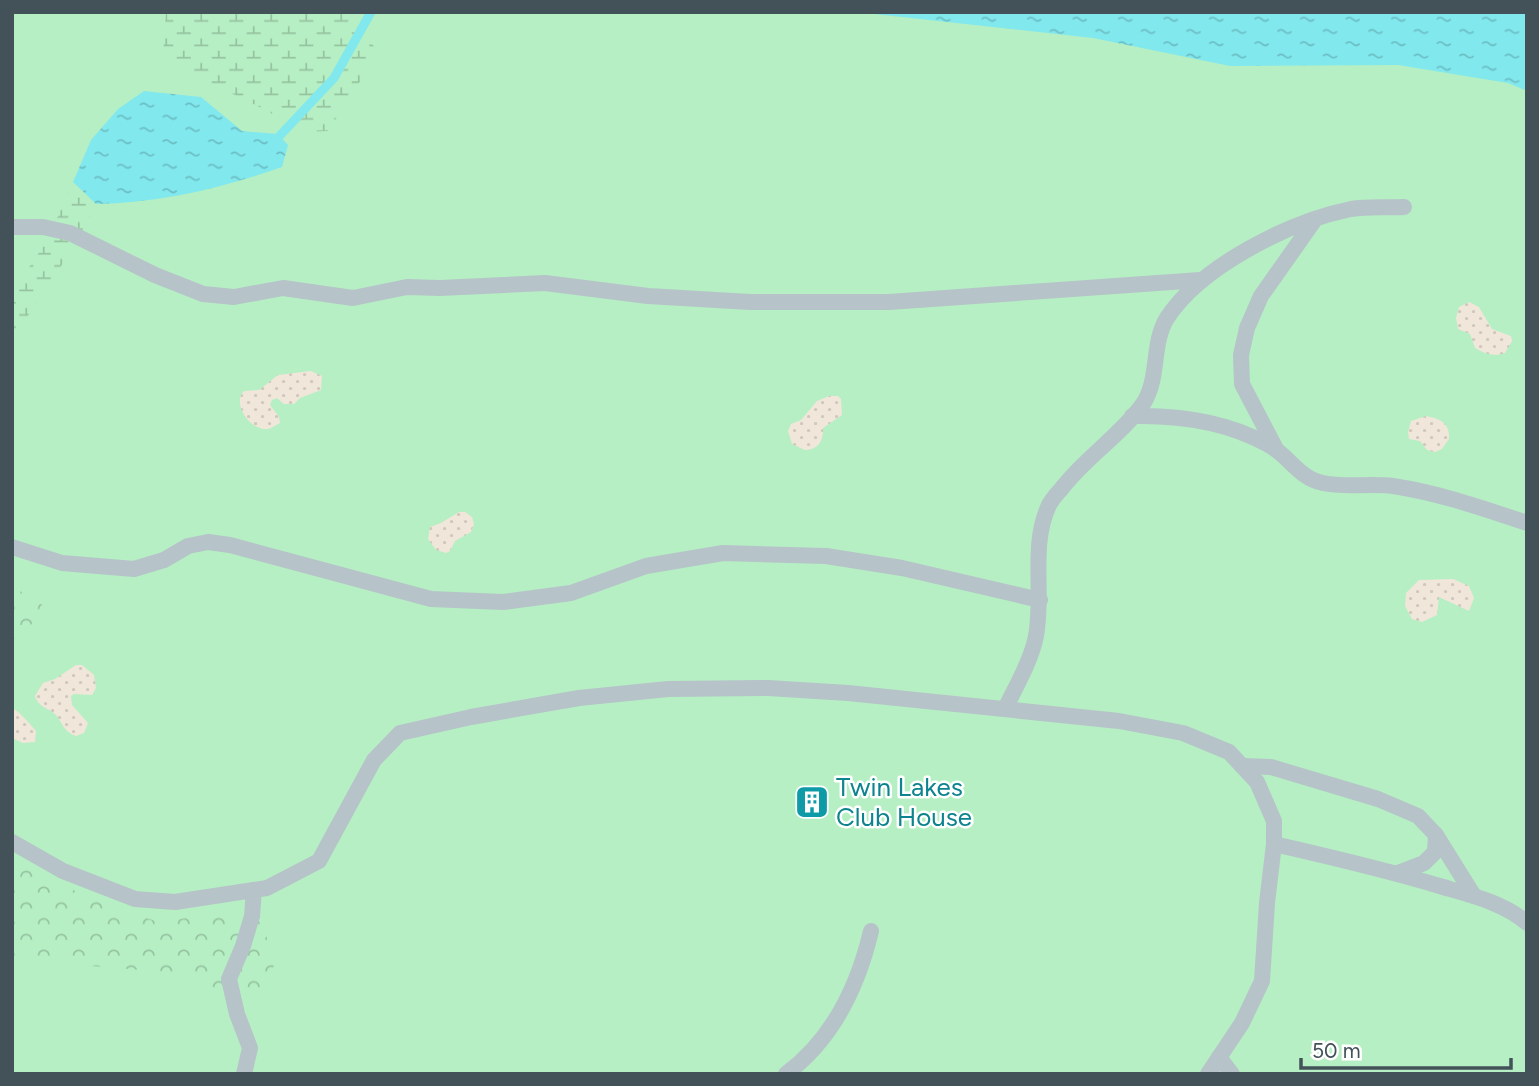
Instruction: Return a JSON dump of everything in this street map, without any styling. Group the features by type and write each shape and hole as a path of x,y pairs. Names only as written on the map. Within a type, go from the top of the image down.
{"lane":[{"path":"1005,709 1036,638 1040,600 1039,545 1049,504 1079,467 1144,402 1155,373 1157,340 1167,318 1200,280 1244,251 1314,221 1352,209 1404,207"},
{"path":"1276,450 1242,384 1241,355 1247,328 1261,296 1314,221"},
{"path":"12,228 43,227 70,233 145,270 203,294 234,297 283,288 353,298 407,287 545,283 648,296 750,302 889,302 1200,280"},
{"path":"1132,416 1200,421 1232,430 1268,444 1304,477 1324,484 1390,486 1456,499 1527,523"},
{"path":"12,547 62,563 134,569 164,560 188,547 208,542 230,545 431,598 503,602 571,593 646,566 723,553 826,556 902,568 1040,600"},
{"path":"12,842 63,871 135,899 175,902 267,888 319,861 374,760 400,733 579,698 668,689 768,688 848,693 1119,721 1183,733 1229,752 1257,782 1274,821 1262,981 1242,1023 1208,1074"},
{"path":"1242,766 1271,767 1378,799 1418,816 1436,835 1474,897"},
{"path":"1398,873 1424,863 1435,852 1436,835"},
{"path":"1274,844 1398,873 1514,912 1527,923"},
{"path":"244,1074 250,1048 237,1014 229,979 252,916 254,890"},
{"path":"786,1074 826,1035 845,1003 863,962 871,930"},
{"path":"1219,1057 1232,1074"}],"green space":[{"path":"12,12 1527,12 1527,1074 12,1074"},
{"path":"166,12 344,12 379,52 328,131 301,132 266,110 196,76 163,55"},
{"path":"73,182 96,204 73,248 12,340 12,292 47,241"},
{"path":"12,586 44,606 22,638 12,639"},
{"path":"12,861 90,898 161,923 214,912 257,916 276,958 264,999 229,1002 168,972 12,960"}],"sand":[{"path":"1469,302 1479,307 1492,329 1511,336 1512,341 1505,353 1493,355 1475,348 1470,334 1458,329 1456,318 1459,307"},
{"path":"311,371 322,376 321,390 300,398 294,404 284,404 277,398 272,400 270,405 280,423 264,429 247,419 240,402 244,391 259,390 278,375"},
{"path":"838,396 841,399 842,415 823,428 817,446 805,450 792,444 788,431 791,424 801,420 817,401"},
{"path":"1426,416 1440,420 1448,429 1449,439 1442,449 1435,452 1427,450 1420,441 1409,439 1411,421"},
{"path":"459,512 465,512 472,517 474,524 471,532 455,541 450,551 446,553 436,550 428,539 430,527"},
{"path":"1453,579 1469,586 1474,598 1469,611 1439,597 1437,615 1422,622 1412,619 1405,606 1406,593 1419,580"},
{"path":"76,665 82,665 94,675 96,688 92,695 71,696 72,705 88,723 84,733 76,736 66,730 56,715 41,705 35,696 43,683 55,679"},
{"path":"12,708 36,731 35,742 23,743 12,738"}],"water":[{"path":"856,12 1527,12 1527,91 1508,83 1398,65 1230,66 1093,38"},
{"path":"144,91 201,97 242,131 278,134 288,145 282,167 237,182 190,193 143,201 96,204 73,182 91,140 118,109"}],"waterway":[{"path":"272,144 334,78 371,12"}],"place":[{"name":"Twin Lakes Club House","path":"812,802"}]}
